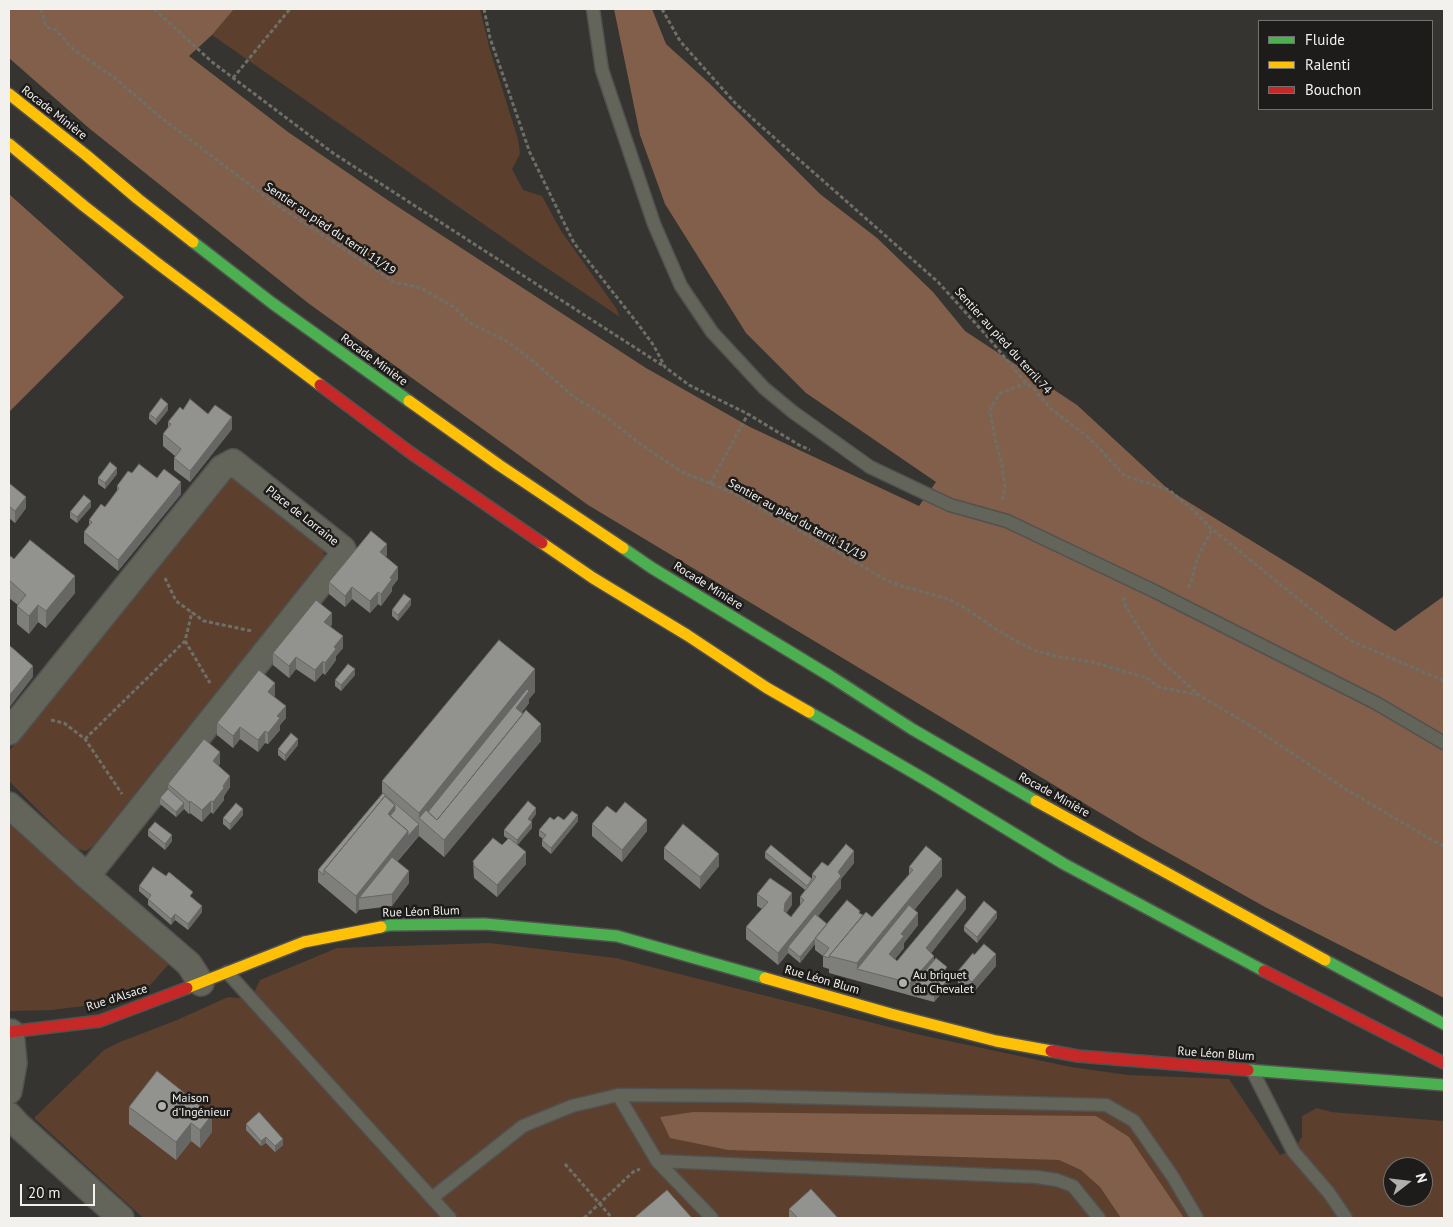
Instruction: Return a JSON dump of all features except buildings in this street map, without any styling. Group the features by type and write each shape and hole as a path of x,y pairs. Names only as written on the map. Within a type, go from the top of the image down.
{"main road":[{"name":"Rocade Minière","path":"9,94 138,199 272,303 499,465 652,568 830,676 912,729 997,779 1444,1024"},
{"path":"9,144 157,263 411,453 593,578 687,635 767,688 926,780 1064,864 1444,1064"},
{"name":"Rue Léon Blum","path":"201,983 304,942 390,925 486,924 617,936 891,1014 1005,1042 1078,1056 1444,1085"},
{"name":"Rue d'Alsace","path":"10,1032 100,1021 201,983"}],"street":[{"name":"Place de Lorraine","path":"16,723 222,468 233,462 343,549 339,560 86,876"},
{"path":"9,804 86,876 190,964 201,983"},
{"path":"9,1091 14,1063 10,1032"},
{"path":"9,1115 121,1218"}],"lane":[{"path":"593,9 602,70 654,224 681,286 712,332 764,388 793,412 870,467 950,504 1007,521 1117,573 1376,703 1444,743"},
{"path":"228,972 450,1218"},
{"path":"1252,1070 1293,1150 1329,1193 1346,1218"},
{"path":"432,1198 523,1126 572,1106 618,1095 748,1096 1106,1105 1134,1120 1173,1177 1197,1218"},
{"path":"618,1095 656,1161 712,1218"},
{"path":"656,1161 1028,1177 1057,1180 1073,1186 1099,1218"}],"path":[{"name":"Sentier au pied du terril 11/19","path":"41,9 46,27 56,30 73,49 116,78 166,122 275,204 394,282 421,288 455,308 470,323 506,340 574,397 606,417 639,443 682,472 729,491 892,583 948,599 967,609 1000,632 1033,650 1059,657 1092,662 1147,678 1159,687 1199,695"},
{"path":"154,9 212,62 333,153 665,367 688,385 748,414 799,445"},
{"path":"234,78 290,9"},
{"path":"484,9 490,38 530,154 574,244 638,324 654,346 665,367"},
{"name":"Sentier au pied du terril 74","path":"662,9 680,41 736,104 938,282 1051,409 1090,439 1125,476 1169,490 1212,529 1349,640 1444,681"},
{"path":"999,519 1005,488 1002,464 990,410 999,394 1026,383"},
{"path":"710,484 748,414"},
{"path":"1179,603 1191,583 1197,559 1212,529"},
{"path":"154,552 176,601 204,621 278,636"},
{"path":"1117,573 1126,607 1157,657 1199,695 1256,729 1344,788 1444,847"},
{"path":"86,739 185,640 192,612"},
{"path":"185,640 223,705"},
{"path":"16,723 64,723 86,739 134,816"},
{"path":"584,1218 633,1172 656,1161"},
{"path":"565,1164 612,1218"}],"shaded area":[{"path":"9,9 234,9 212,35 189,56 288,132 389,201 646,368 750,427 919,506 936,482 806,393 746,333 665,204 640,135 614,9 652,9 666,44 709,83 820,194 877,238 933,292 965,331 1077,405 1169,490 1395,631 1444,596 1444,998 1265,907 1142,838 588,505 308,303 90,129 9,58"},
{"path":"234,9 480,9 490,50 518,139 520,154 512,169 523,190 542,196 561,231 616,308 620,317 532,258 212,35"},
{"path":"9,194 124,297 9,412"},
{"path":"239,478 321,545 325,556 93,846 86,851 77,849 9,781 9,751 226,479"},
{"path":"9,813 170,963 150,985 99,1004 52,1010 9,1011"},
{"path":"489,943 616,958 921,1035 1071,1067 1128,1075 1229,1079 1280,1155 1293,1150 1302,1137 1302,1116 1317,1108 1331,1112 1444,1121 1444,1218 143,1218 34,1118 104,1050 228,997 251,999 260,980 337,948"},
{"path":"693,1112 1096,1116 1129,1137 1184,1218 1121,1218 1100,1187 1081,1170 1059,1160 728,1150 670,1138 660,1117"}],"traffic: fast":[{"path":"193,242 272,303 409,401"},
{"path":"623,548 652,568 830,676 912,729 1036,801"},
{"path":"809,712 1064,864 1264,971"},
{"path":"381,927 390,925 485,924 617,936 765,978"},
{"path":"1325,960 1444,1024"},
{"path":"1248,1070 1444,1085"}],"traffic: slow":[{"path":"9,94 193,242"},
{"path":"9,144 157,263 320,385"},
{"path":"409,401 499,465 623,548"},
{"path":"542,543 593,578 687,635 767,688 809,712"},
{"path":"1036,801 1325,960"},
{"path":"187,988 304,942 381,927"},
{"path":"765,978 891,1014 996,1041 1051,1051"}],"traffic: jam":[{"path":"320,385 411,453 542,543"},
{"path":"1264,971 1444,1063"},
{"path":"9,1032 100,1021 187,988"},
{"path":"1051,1051 1078,1056 1248,1070"}],"place":[{"name":"Au briquet du Chevalet","path":"903,983"},
{"name":"Maison d'Ingénieur","path":"162,1106"}]}
